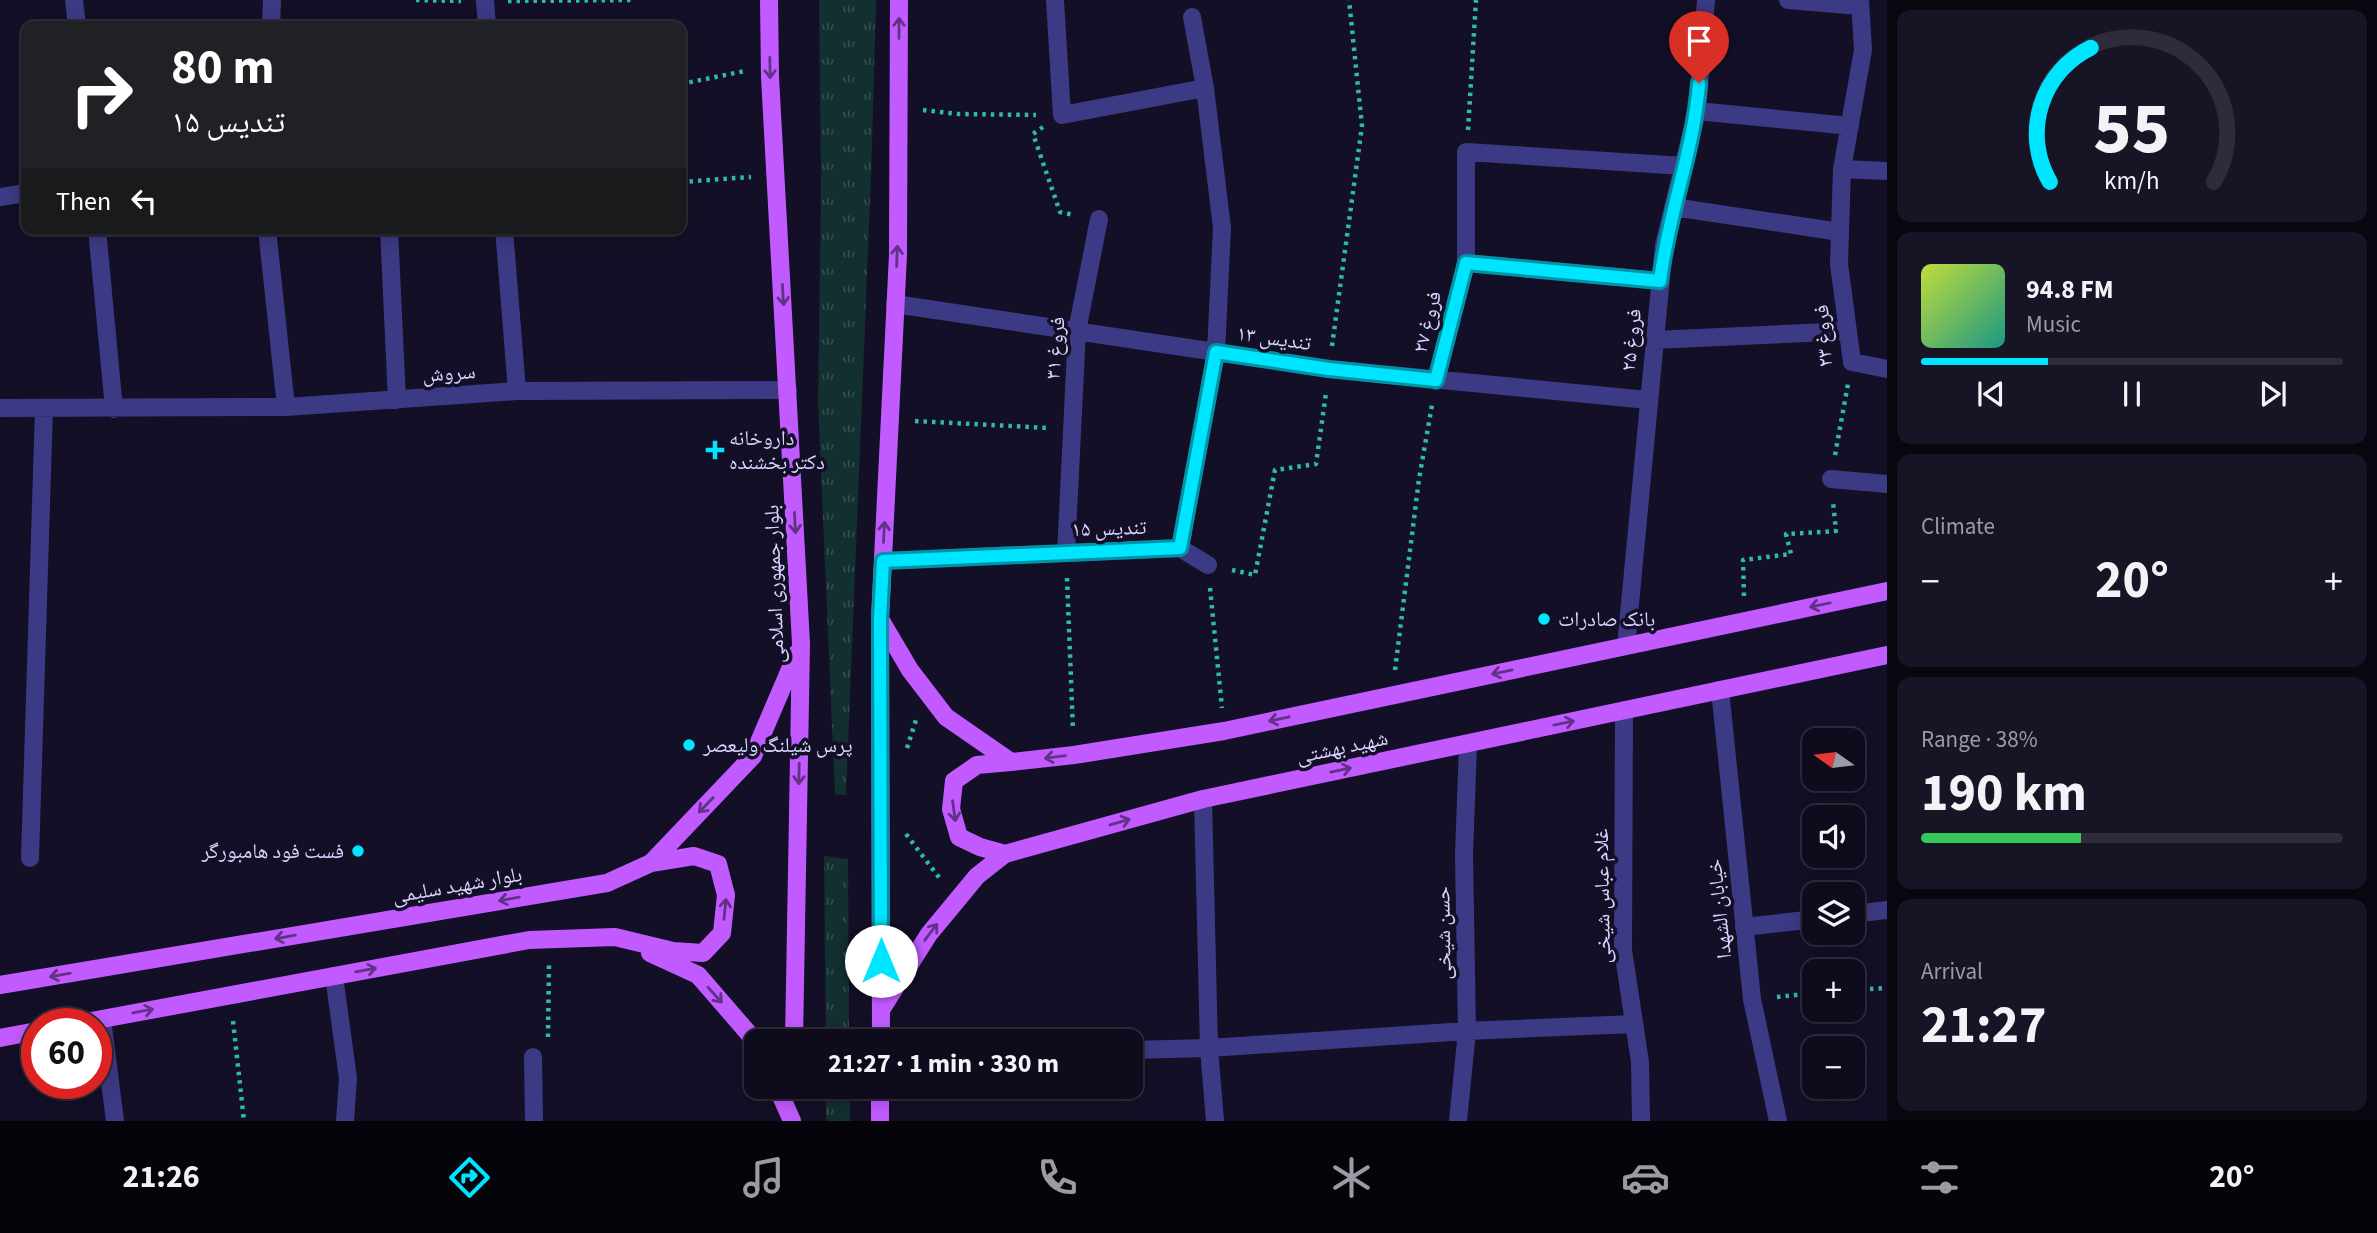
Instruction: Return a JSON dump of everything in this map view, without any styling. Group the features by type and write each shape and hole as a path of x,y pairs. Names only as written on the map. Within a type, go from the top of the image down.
{"main road":[{"name":"بلوار جمهوری اسلامی","path":"769,0 770,66 801,643 794,1029"},
{"path":"881,1029 880,619 895,304 899,0"},
{"name":"شهید بهشتی","path":"1005,854 980,847 959,837 951,809 954,781 977,765 1074,755 1224,731 1887,591"},
{"path":"880,619 910,670 946,717 1011,762"},
{"name":"بلوار شهید سلیمی","path":"0,985 607,883 651,863 753,756 801,643"},
{"name":"شهید بهشتی","path":"881,1010 929,934 956,900 977,876 1005,854 1203,799 1887,655"},
{"path":"112,1017 529,940 615,937 673,951 703,953 722,933 726,895 718,864 694,856 651,863"},
{"path":"615,937 698,975 745,1029"},
{"path":"0,1038 21,1034"},
{"path":"783,1099 793,1121"},
{"path":"793,1099 793,1121"},
{"path":"880,1099 880,1121"}],"street":[{"path":"74,0 76,21"},
{"path":"271,21 272,0"},
{"path":"1055,0 1062,115 1205,88"},
{"name":"فروغ ۲۵","path":"1626,646 1664,245 1697,111 1706,0"},
{"path":"1788,0 1860,3"},
{"path":"485,1 487,21"},
{"name":"فروغ ۲۳","path":"1852,362 1839,264 1842,169 1863,50 1860,3"},
{"path":"1192,17 1205,88 1222,228 1216,352 1180,548 1208,565"},
{"path":"1697,111 1850,126"},
{"path":"1466,152 1684,166"},
{"name":"فروغ ۲۷","path":"1436,380 1466,263 1466,152"},
{"path":"1842,169 1887,171"},
{"path":"0,197 21,194"},
{"path":"1673,207 1840,232"},
{"name":"فروغ ۳۱","path":"1066,553 1077,331 1100,219"},
{"path":"98,235 114,409"},
{"path":"268,235 286,407"},
{"path":"389,235 397,400"},
{"path":"504,235 517,391"},
{"path":"1466,263 1660,281"},
{"name":"تندیس ۱۳","path":"895,304 1329,369 1648,400"},
{"path":"1654,340 1848,331"},
{"path":"1852,362 1887,369"},
{"name":"سروش","path":"0,408 286,407 517,391 788,390"},
{"path":"30,858 44,408"},
{"path":"1831,479 1887,484"},
{"name":"تندیس ۱۵","path":"883,561 1180,548"},
{"name":"خیابان الشهدا","path":"1720,690 1752,999 1778,1121"},
{"name":"غلام عباس شیخی","path":"1624,710 1623,950 1640,1062 1640,1121"},
{"name":"حسن شیخی","path":"1458,1121 1467,1031 1464,855 1468,744"},
{"path":"1203,799 1209,1048 1215,1121"},
{"path":"1865,913 1887,910"},
{"path":"1744,927 1802,920"},
{"path":"334,976 348,1078 345,1121"},
{"path":"1143,1050 1634,1024"},
{"path":"533,1057 534,1121"},
{"path":"112,1097 115,1121"}],"path":[{"path":"416,0 634,0"},
{"path":"1466,152 1476,0"},
{"path":"686,83 770,66"},
{"path":"899,108 958,114 1062,115"},
{"path":"1062,115 1033,134 1060,212 1100,219"},
{"path":"686,182 776,175"},
{"name":"فروغ ۲۳","path":"1745,621 1743,560 1791,554 1786,534 1836,531 1831,479 1852,362"},
{"name":"فروغ ۲۷","path":"1392,695 1419,479 1436,380"},
{"path":"889,420 1072,429"},
{"path":"1066,553 1074,755"},
{"path":"904,756 926,691"},
{"path":"899,825 956,900"},
{"path":"533,1057 529,1041 548,1040 550,939"},
{"path":"1865,989 1887,988"},
{"path":"1752,999 1802,994"},
{"path":"229,996 244,1121"}],"green space":[{"path":"819,0 876,0 846,795 835,794 818,402 821,191"},
{"path":"824,856 848,859 849,1029 826,1029"},
{"path":"826,1099 850,1099 850,1121 826,1121"}],"place":[{"name":"داروخانه دکتر بخشنده","path":"715,450"},
{"name":"بانک صادرات","path":"1544,619"},
{"name":"پرس شیلنگ ولیعصر","path":"689,745"},
{"name":"فست فود هامبورگر","path":"358,851"}],"route":[{"path":"881,961 880,619 883,561 1180,548 1216,352 1329,369 1436,380 1466,263 1660,281 1664,245 1697,111 1699,83"}]}
